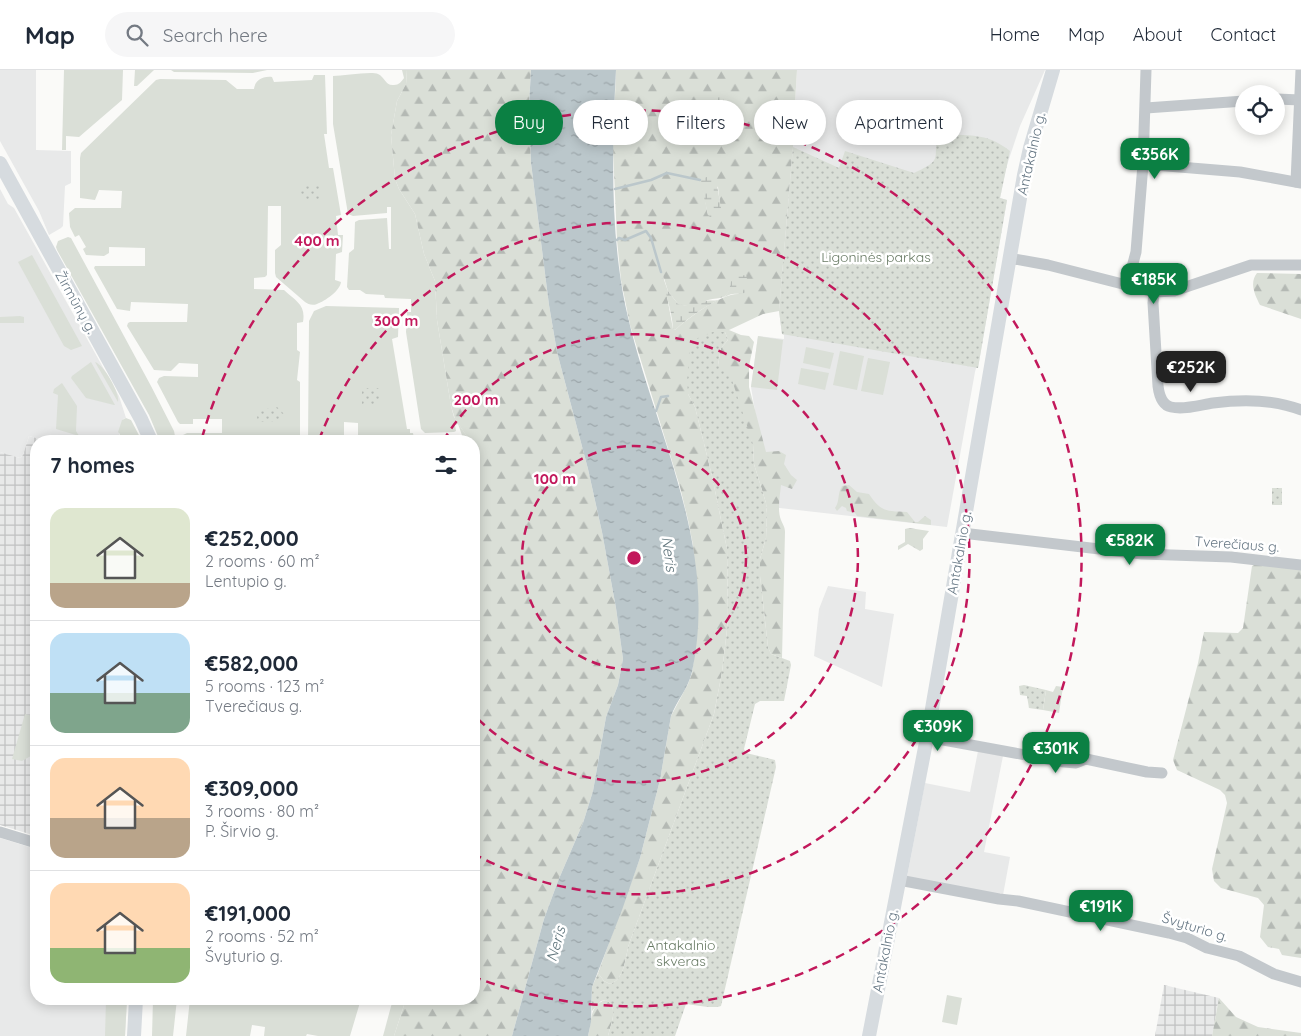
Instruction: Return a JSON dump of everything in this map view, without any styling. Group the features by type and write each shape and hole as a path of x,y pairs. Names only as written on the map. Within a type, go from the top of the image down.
{"main road":[{"name":"Antakalnio g.","path":"869,1036 927,737 1030,148 1053,70"},
{"name":"Žirmūnų g.","path":"0,163 148,435"},
{"path":"134,1036 136,1005"}],"street":[{"path":"1127,286 1136,252 1143,164 1146,70"},
{"path":"1143,164 1240,172 1298,182 1301,70"},
{"path":"1285,99 1300,100"},
{"path":"1146,108 1235,102"},
{"path":"1010,258 1048,264 1154,292 1174,291 1251,265 1301,265"},
{"path":"1154,292 1158,386 1159,395 1166,405 1182,408 1221,402 1246,401 1284,403 1301,410"},
{"name":"Tverečiaus g.","path":"962,533 1142,554 1231,557 1301,564"},
{"path":"927,737 1064,762 1076,763 1086,759 1147,772 1162,773"},
{"path":"0,832 30,841"},
{"name":"Švyturio g.","path":"899,880 1018,901 1169,933 1187,938 1206,948 1239,956 1274,974 1301,982"}],"shaded area":[{"path":"0,70 36,70 36,150 71,151 71,183 65,186 63,226 49,235 39,211 0,141"},
{"path":"797,70 1045,70 1020,126 1006,168 1000,198 1007,200 978,368 976,368 975,372 947,527 771,507 751,387 758,336 784,339 779,311 793,145 826,145 826,100 795,100"},
{"path":"0,189 8,204 14,208 119,396 126,418 123,419 119,435 30,435 23,455 20,458 0,452"},
{"path":"30,436 30,834 0,825 0,452 20,458"},
{"path":"828,586 866,592 865,609 894,614 882,687 814,656 819,609"},
{"path":"978,751 1003,756 984,852 1010,857 1003,895 907,877 925,783 970,792"},
{"path":"0,838 30,847 30,1005 127,1005 125,1036 0,1036"},
{"path":"1164,985 1219,998 1212,1036 1155,1036"}],"green space":[{"path":"64,70 123,70 122,100 79,137 66,136 66,150 62,150"},
{"path":"135,70 154,70 137,86 134,86"},
{"path":"171,70 267,70 253,73 174,72"},
{"path":"402,70 407,70 406,84 397,101 391,135 395,179 415,214 424,254 435,281 437,320 451,406 454,417 466,435 462,435 458,424 455,425 456,431 454,432 425,433 421,429 406,332 407,312 411,312 411,299 385,298 384,295 366,294 360,290 349,290 347,287 349,253 354,249 355,222 387,218 389,249 391,249 391,207 387,207 387,213 353,216 348,214 333,124 333,76 374,73 380,75 391,85 400,83 404,78"},
{"path":"407,70 531,70 529,100 495,100 495,145 530,145 549,305 557,352 588,469 602,532 623,659 618,685 606,717 593,791 583,823 544,919 512,1036 394,1036 404,1005 480,1005 480,435 466,435 455,419 451,406 437,320 435,281 424,254 415,214 395,179 391,135 397,101 406,84"},
{"path":"616,70 797,70 795,100 754,100 754,145 793,145 779,311 763,314 729,330 749,336 754,342 749,366 749,387 766,452 779,451 786,455 784,464 791,475 797,480 792,489 781,485 779,507 785,532 782,658 771,654 768,647 760,576 760,559 766,538 766,503 754,464 753,444 718,365 721,348 728,340 725,332 688,394 695,407 727,549 728,621 722,672 714,714 629,944 622,973 619,978 610,984 604,981 598,973 640,858 660,780 671,716 692,673 697,636 693,545 688,520 680,487 630,325 621,280 617,240 613,145 648,145 648,100 615,100","holes":["701,180 718,187 720,204 708,215","663,275 668,291 678,304 690,306 699,306 707,300 723,297 728,293 731,284 739,294 715,302 696,313 675,330 673,329"]},
{"path":"314,75 325,75 327,134 324,134 329,168 333,168 341,215 336,216 338,235 343,235 342,252 336,254 335,280 341,282 335,292 328,298 312,305 305,302 276,277 275,250 281,245 281,206 268,206 267,275 254,278 254,289 284,290 299,304 303,311 303,322 297,323 297,350 300,352 297,380 300,382 300,435 183,435 187,433 222,433 222,419 193,419 193,424 180,424 157,382 159,378 164,376 198,377 198,364 179,363 171,371 154,370 127,326 130,322 187,322 188,304 131,302 130,311 117,309 94,268 95,266 145,266 145,248 109,247 109,253 104,256 86,255 83,249 86,247 79,235 75,237 70,227 69,213 75,208 121,208 122,191 99,190 95,200 80,198 81,153 156,80 226,80 237,89 254,89 260,79 266,77 272,77 274,82 312,80"},
{"path":"719,91 723,91 723,100 709,100"},
{"name":"Ligoninės parkas","path":"962,135 992,140 1010,151 1000,198 1007,200 978,368 782,334 779,311 793,147 839,168 845,151 914,173 930,165 935,158 937,145 962,145"},
{"path":"709,176 716,179 722,214 720,216 710,217 708,215 700,180"},
{"path":"300,185 319,185 319,201 300,201"},
{"path":"68,237 71,238 151,386 175,435 157,435 149,415 57,250 58,241"},
{"path":"32,255 82,346 71,350 64,346 18,262"},
{"path":"661,272 668,291 678,304 693,306 706,301 720,299 694,315 675,330 673,329"},
{"path":"1257,273 1301,274 1301,319 1260,305 1253,285"},
{"path":"746,275 748,291 723,298 727,294 732,277"},
{"path":"326,306 399,308 398,337 392,339 407,429 410,429 410,433 413,433 413,435 358,435 358,423 344,422 344,435 308,435 309,321 314,311"},
{"path":"0,317 24,317 24,323 0,323"},
{"name":"Antakalnio skveras","path":"713,332 725,332 728,340 721,348 718,365 729,371 753,444 754,464 766,503 766,538 760,559 760,576 768,647 771,654 790,661 791,665 784,701 760,701 755,704 744,749 746,753 775,760 776,767 721,1006 709,1007 686,1004 675,1036 608,1036 613,1016 612,1007 606,1000 601,1001 592,1011 592,987 598,973 604,981 610,984 619,978 622,973 629,944 714,714 722,672 728,621 727,549 712,476 695,407 688,394 687,381 690,350 693,342"},
{"path":"758,336 783,340 777,390 751,387"},
{"path":"806,347 834,353 830,369 803,363"},
{"path":"840,351 864,356 857,390 833,385"},
{"path":"868,358 890,362 883,395 861,391"},
{"path":"91,362 115,405 86,398 71,378"},
{"path":"95,362 103,368 111,380 117,392 118,402"},
{"path":"801,368 829,373 825,390 798,384"},
{"path":"62,383 77,406 76,431 78,435 56,429 58,395 53,393 54,389"},
{"path":"362,388 379,388 379,405 362,405"},
{"path":"277,407 286,416 271,422 258,422 256,411"},
{"path":"126,418 131,420 139,435 120,435 118,432 122,420"},
{"path":"849,485 857,492 869,494 877,504 885,509 907,512 915,522 918,522 925,516 931,520 931,525 857,516 842,506 837,511 835,508 838,503 840,489 842,486"},
{"path":"1272,488 1282,488 1282,505 1272,505"},
{"path":"905,529 929,531 923,539 923,549 920,551 908,544 898,550 898,546 905,542"},
{"path":"1259,562 1301,568 1301,958 1282,955 1279,949 1268,947 1260,937 1264,905 1258,898 1221,888 1214,881 1212,869 1227,803 1225,795 1220,790 1177,770 1173,760 1204,632 1238,633 1243,628 1252,566"},
{"path":"1024,685 1046,690 1043,710 1029,708 1027,696 1020,695 1019,686"},
{"path":"1056,686 1063,687 1059,713 1043,710 1046,690 1053,692"},
{"path":"25,714 30,715 30,756 22,761 12,759"},
{"path":"947,995 962,998 957,1025 942,1022"},
{"path":"1219,998 1236,1017 1258,1027 1301,1033 1301,1036 1212,1036"},
{"path":"606,1000 610,1003 613,1011 608,1036 588,1036 594,1009"},
{"path":"106,1005 127,1005 125,1036 105,1036"},
{"path":"153,1005 176,1005 173,1036 152,1036"},
{"path":"189,1005 359,1005 350,1036 307,1034 306,1036 264,1036 265,1027 252,1025 250,1036 186,1036"},
{"path":"391,1005 404,1005 394,1036 383,1036"}],"water":[{"name":"Neris","path":"531,70 616,70 615,100 573,100 573,145 614,145 613,187 617,247 625,304 636,350 679,485 690,531 697,577 698,624 692,672 688,684 671,716 660,780 640,858 592,987 591,1022 588,1036 512,1036 544,919 583,823 593,791 606,717 618,685 623,659 602,532 588,469 557,352 549,305 531,163 530,145 563,145 563,100 529,100"}],"waterway":[{"path":"615,189 651,180 667,173 700,180"},
{"path":"617,240 619,238 625,240 646,231 651,238 661,272"},
{"path":"656,411 661,397 668,396"}]}
